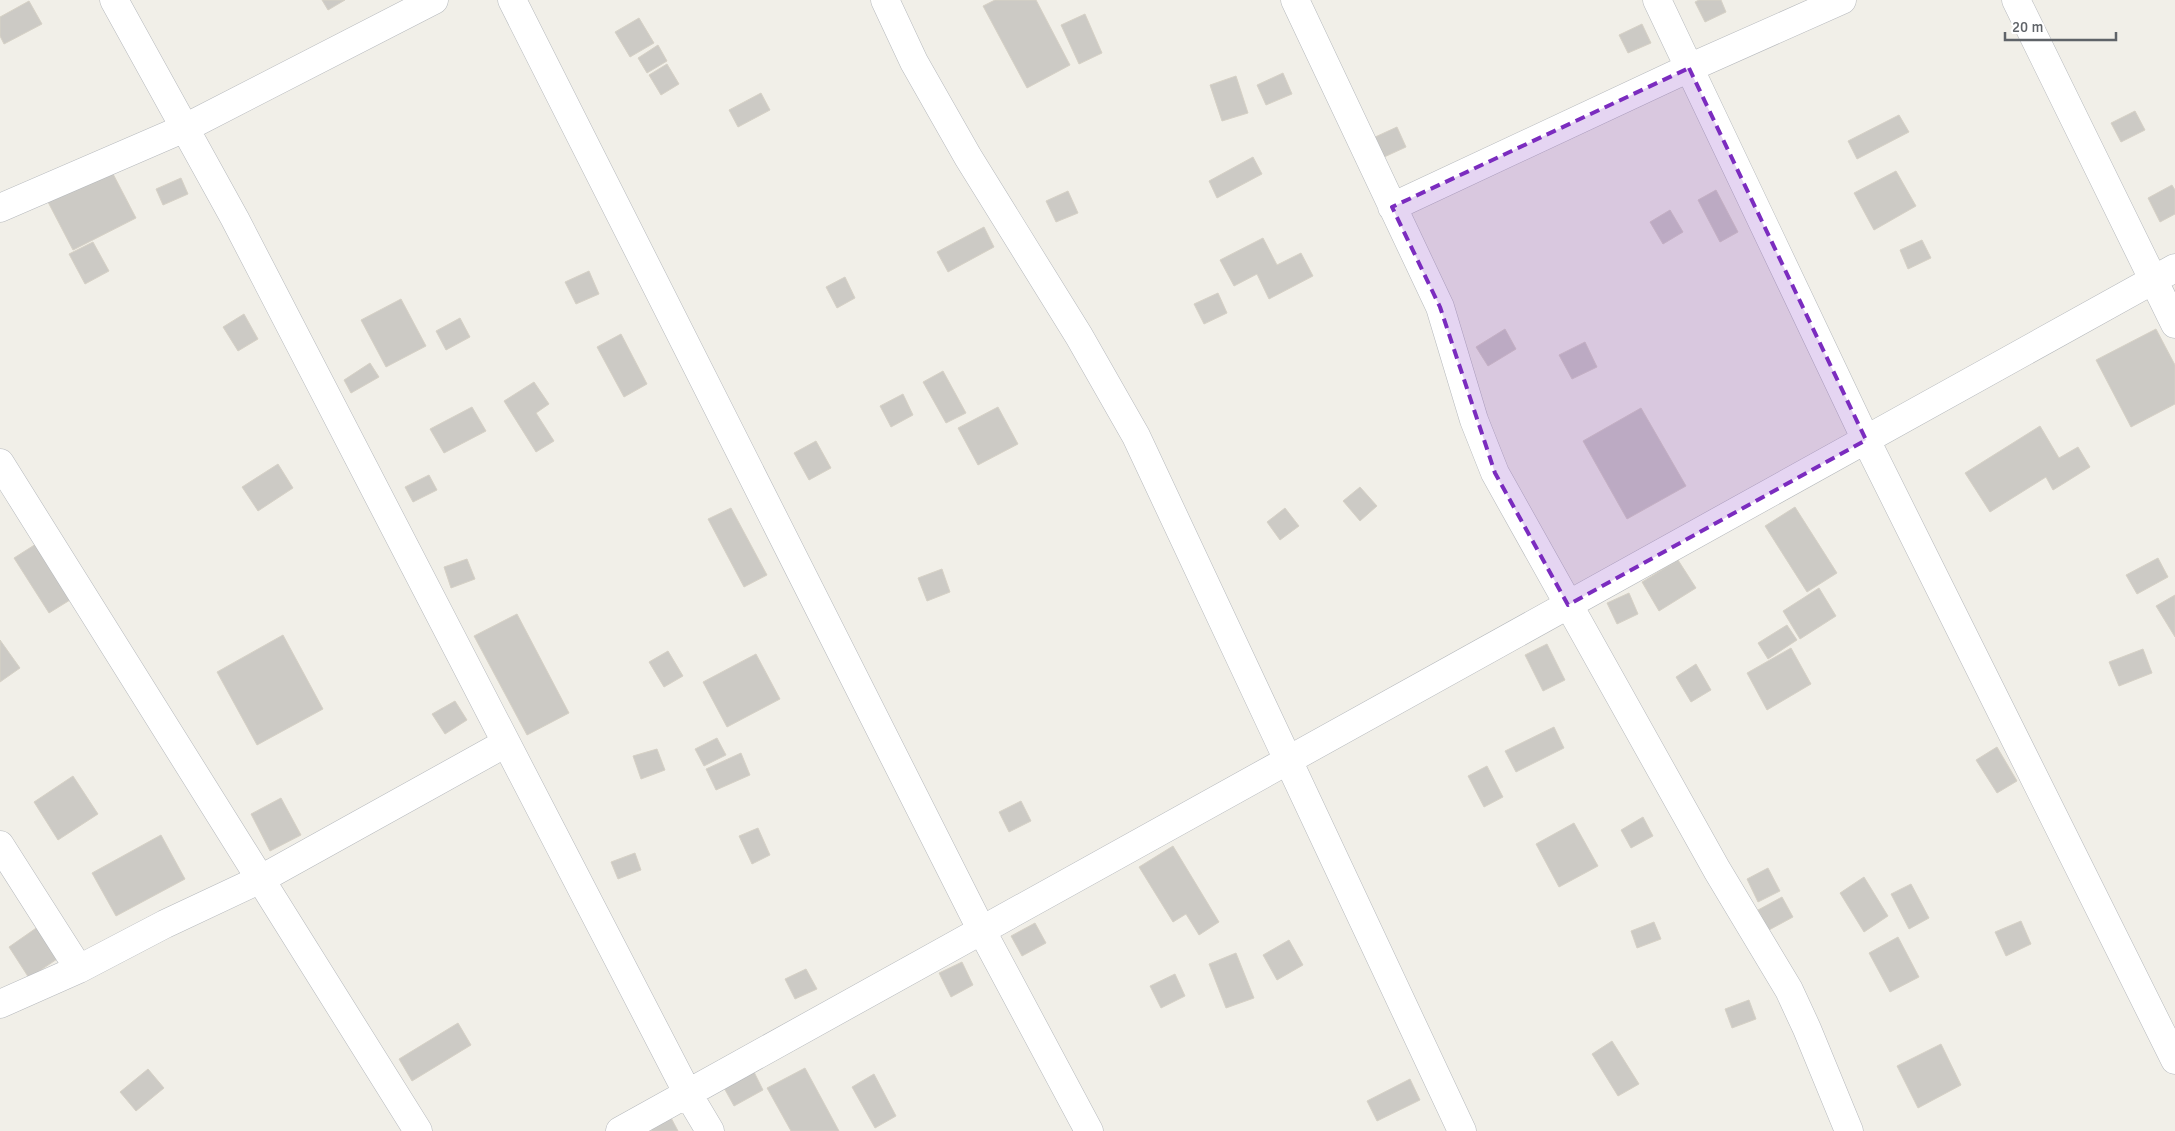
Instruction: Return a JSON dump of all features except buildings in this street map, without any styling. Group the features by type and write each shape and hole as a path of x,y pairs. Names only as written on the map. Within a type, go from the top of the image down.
{"street":[{"path":"114,0 235,218 688,1094 710,1131"},
{"path":"0,208 185,128 434,0"},
{"path":"512,0 982,931 1088,1131"},
{"path":"885,0 914,62 968,157 1079,336 1136,436 1462,1131"},
{"path":"1295,0 1440,307 1474,420 1495,473 1717,870 1789,990 1849,1131"},
{"path":"1657,0 1866,440 2175,1060"},
{"path":"1392,207 1689,68 1842,0"},
{"path":"2016,0 2164,274 2175,324"},
{"path":"620,1131 2164,274"},
{"path":"0,463 418,1131"},
{"path":"0,1004 79,969 165,924 261,879 506,743"},
{"path":"0,845 79,969"}],"highlighted area":[{"path":"1689,68 1866,440 1568,605 1495,473 1440,307 1392,207"}]}
